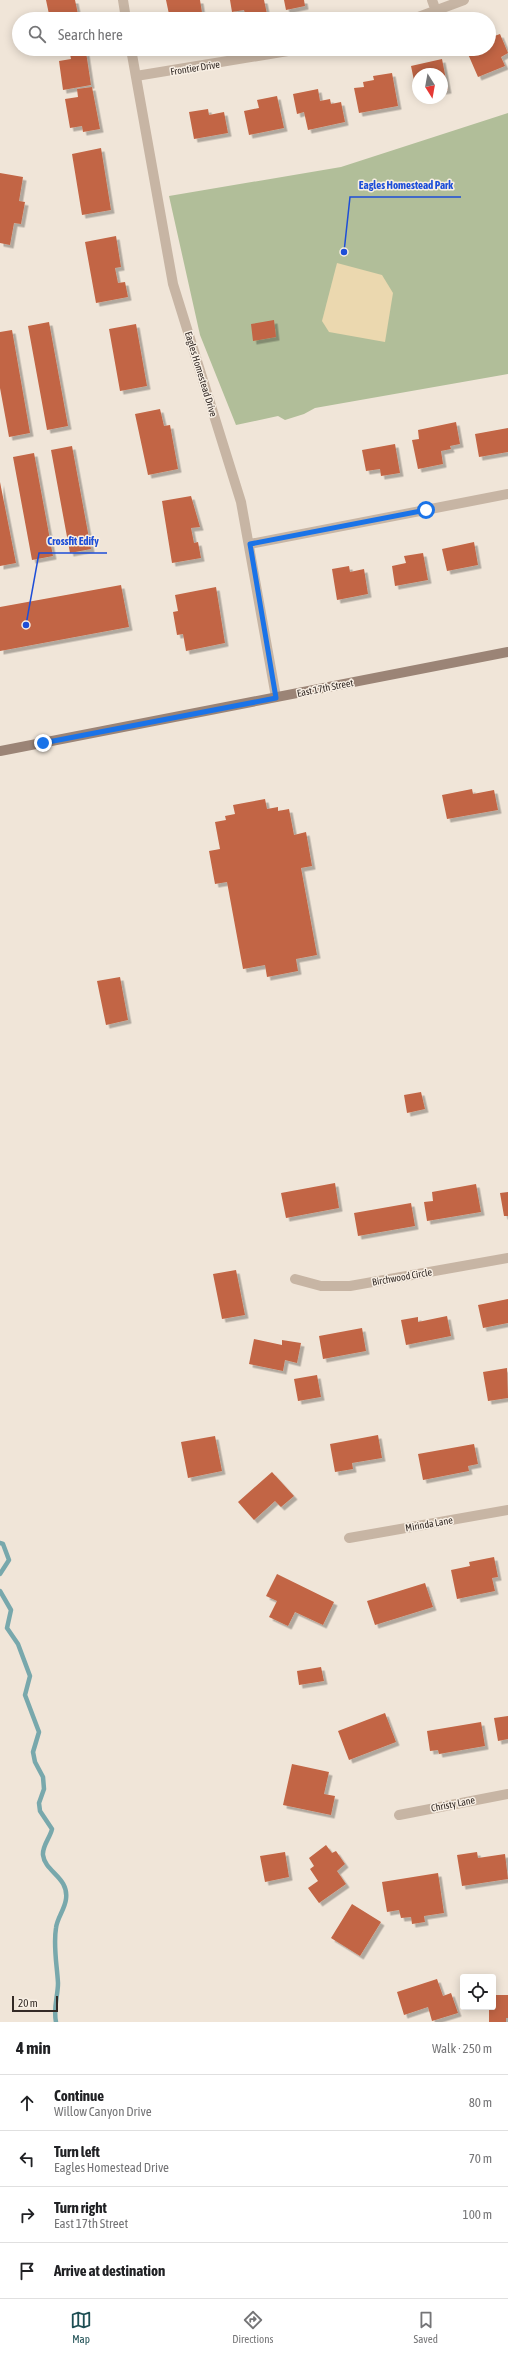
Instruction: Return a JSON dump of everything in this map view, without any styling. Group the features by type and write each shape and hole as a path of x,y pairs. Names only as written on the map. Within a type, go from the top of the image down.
{"main road":[{"name":"East 17th Street","path":"0,751 508,652"}],"street":[{"path":"123,0 125,12"},
{"path":"432,0 436,11"},
{"path":"433,12 464,0"},
{"name":"Eagles Homestead Drive","path":"132,56 173,284 240,502 250,544 276,698"},
{"name":"Frontier Drive","path":"136,76 257,56"},
{"path":"250,544 508,494"},
{"name":"Birchwood Circle","path":"295,1279 321,1286 350,1286 508,1258"},
{"name":"Mirinda Lane","path":"349,1538 508,1510"},
{"name":"Christy Lane","path":"399,1815 508,1794"}],"green space":[{"path":"508,113 508,374 315,408 304,414 285,420 278,416 236,425 200,335 169,196 341,167"}],"sand":[{"path":"337,263 382,275 393,293 385,342 329,332 322,321"}],"building":[{"path":"46,0 75,0 78,12 49,12"},
{"path":"166,0 200,0 202,12 169,12"},
{"path":"230,0 264,0 267,12 245,12 244,10 232,12"},
{"path":"284,0 304,0 305,6 286,10"},
{"path":"500,34 508,53 501,57 505,66 478,77 469,56 496,56 496,35"},
{"path":"70,56 87,56 91,85 63,90 59,61 71,59"},
{"path":"442,59 444,68 412,68 412,71 411,66"},
{"path":"392,73 398,106 359,113 354,88 364,87 363,82 374,80 373,76"},
{"path":"92,87 100,129 83,132 82,126 70,128 65,99 78,97 77,89"},
{"path":"318,89 320,101 330,99 331,104 341,102 345,122 308,130 304,112 297,114 293,94"},
{"path":"277,96 284,128 249,135 244,111 259,108 257,100"},
{"path":"208,109 209,115 224,112 228,133 194,139 189,112"},
{"path":"101,148 111,210 82,215 72,154"},
{"path":"0,173 23,177 19,201 25,202 21,224 14,223 10,245 0,243"},
{"path":"116,236 121,267 115,268 118,283 125,282 128,297 96,303 85,242"},
{"path":"274,320 276,337 253,341 251,324"},
{"path":"49,322 68,426 47,430 28,326"},
{"path":"136,324 147,386 120,391 109,329"},
{"path":"12,330 30,433 9,437 0,388 0,332"},
{"path":"160,409 164,426 170,425 178,469 148,475 135,414"},
{"path":"456,422 460,444 450,446 451,449 441,451 443,464 418,469 412,440 419,439 418,430"},
{"path":"508,428 508,452 479,457 475,434"},
{"path":"395,444 400,473 381,476 380,469 366,471 362,450"},
{"path":"72,446 91,549 70,553 51,450"},
{"path":"34,453 53,556 32,560 13,457"},
{"path":"0,482 16,563 0,566"},
{"path":"191,496 200,527 191,528 194,543 198,542 201,558 172,563 162,501"},
{"path":"474,542 478,565 447,571 442,549"},
{"path":"423,553 428,580 395,586 392,566 406,563 404,556"},
{"path":"349,566 350,572 364,569 368,594 337,600 332,569"},
{"path":"121,585 129,627 0,651 0,607"},
{"path":"216,587 225,643 186,651 183,634 177,635 173,612 178,611 175,595"},
{"path":"472,789 473,794 494,790 498,810 447,819 442,795"},
{"path":"265,799 267,809 278,807 278,811 289,809 294,835 306,832 312,866 301,868 317,955 296,959 298,971 267,977 265,965 243,969 227,882 215,884 209,851 220,849 215,822 226,820 225,816 235,814 233,805"},
{"path":"120,977 128,1020 106,1025 97,981"},
{"path":"421,1092 425,1109 407,1113 404,1095"},
{"path":"335,1183 339,1208 286,1218 281,1193"},
{"path":"476,1184 481,1212 427,1221 424,1202 433,1201 432,1192"},
{"path":"508,1192 508,1216 504,1216 500,1193"},
{"path":"411,1203 415,1226 358,1236 354,1213"},
{"path":"236,1270 245,1315 222,1319 213,1274"},
{"path":"508,1299 508,1323 483,1328 478,1305"},
{"path":"447,1316 451,1336 406,1345 401,1320 418,1317 418,1322"},
{"path":"362,1328 366,1351 323,1359 319,1336"},
{"path":"254,1339 282,1345 282,1340 301,1343 297,1363 285,1360 283,1371 249,1364"},
{"path":"507,1368 508,1398 488,1401 483,1372"},
{"path":"317,1375 321,1397 298,1401 294,1379"},
{"path":"378,1435 382,1458 352,1463 353,1469 335,1472 330,1444"},
{"path":"215,1436 222,1471 188,1478 181,1442"},
{"path":"474,1444 478,1464 468,1466 469,1471 423,1480 418,1454"},
{"path":"272,1472 294,1496 281,1507 275,1501 254,1520 238,1502"},
{"path":"494,1557 498,1577 492,1578 495,1591 457,1599 451,1570 470,1566 469,1562"},
{"path":"277,1574 334,1602 323,1625 295,1612 288,1626 269,1617 277,1601 266,1596"},
{"path":"425,1583 433,1607 375,1625 367,1601"},
{"path":"321,1667 324,1681 299,1685 297,1671"},
{"path":"385,1713 396,1742 349,1760 338,1731"},
{"path":"508,1716 508,1739 498,1741 494,1718"},
{"path":"481,1722 485,1746 439,1754 438,1750 430,1751 427,1731"},
{"path":"292,1764 329,1772 324,1794 335,1796 331,1815 283,1805"},
{"path":"326,1845 332,1853 336,1851 345,1864 337,1871 346,1884 319,1903 308,1888 318,1881 310,1869 314,1866 309,1858"},
{"path":"285,1852 289,1877 265,1882 260,1856"},
{"path":"477,1852 478,1858 505,1854 508,1879 462,1886 457,1855"},
{"path":"438,1873 444,1913 424,1916 425,1922 412,1924 411,1917 401,1918 399,1910 387,1912 382,1882"},
{"path":"352,1904 381,1922 360,1956 331,1938"},
{"path":"437,1979 443,1996 451,1993 458,2013 432,2021 428,2007 404,2015 397,1992"},
{"path":"496,1995 508,1995 508,2018 506,2018 506,2022 489,2022 489,2010 496,2010"}],"waterway":[{"path":"0,1543 3,1544 9,1560 0,1574"},
{"path":"0,1591 11,1610 7,1628 18,1644 30,1676 25,1695 39,1732 33,1752 35,1762 43,1777 44,1789 39,1803 40,1811 52,1829 44,1848 43,1855 48,1866 61,1880 66,1891 66,1899 57,1924 55,1935 58,1983 55,2012 56,2022"}],"place":[{"name":"Eagles Homestead Park","path":"344,252"},
{"name":"Crossfit Edify","path":"26,625"}],"route":[{"path":"43,743 276,698 250,544 426,510"}]}
